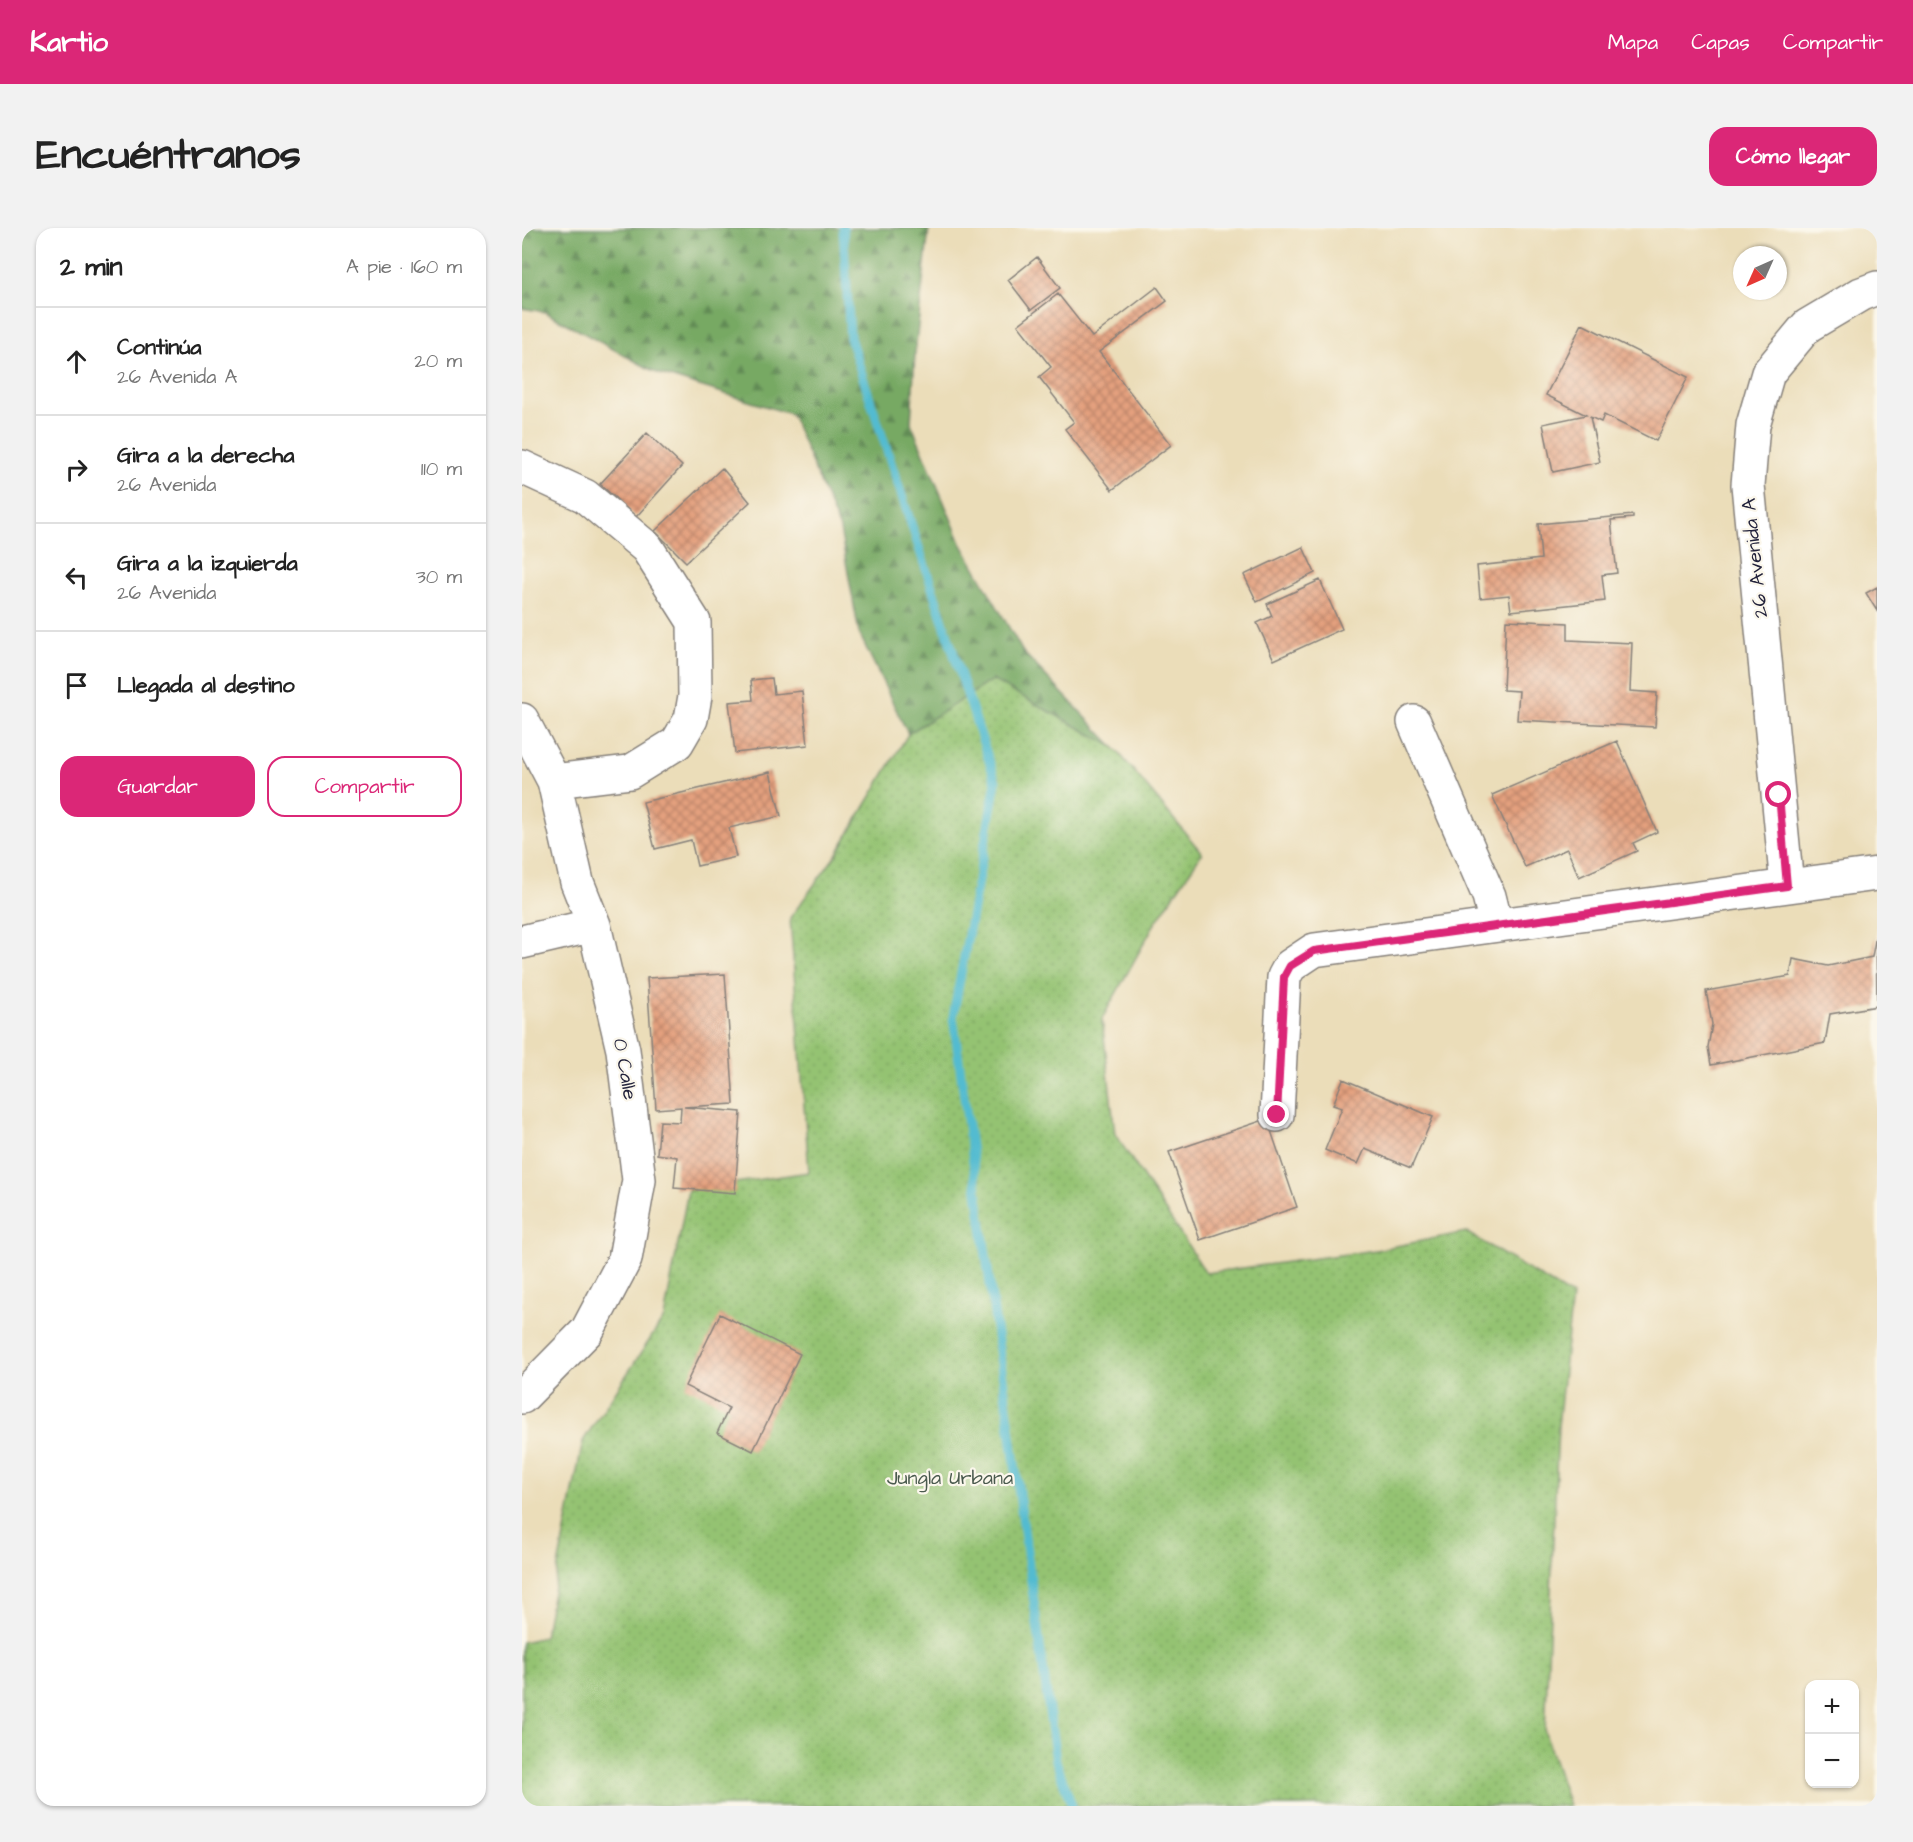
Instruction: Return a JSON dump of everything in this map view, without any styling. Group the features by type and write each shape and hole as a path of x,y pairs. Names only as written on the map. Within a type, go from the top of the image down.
{"street":[{"name":"26 Avenida A","path":"1787,886 1748,485 1753,425 1768,373 1807,326 1861,294 1877,288"},
{"path":"522,466 585,496 647,548 694,622 695,696 691,719 677,743 630,772 554,781"},
{"name":"0 Calle","path":"522,720 554,781 577,882 594,925 623,1050 639,1180 625,1259 587,1331 522,1397"},
{"path":"1414,722 1489,896 1496,924"},
{"path":"1277,1115 1284,977 1290,966 1314,951 1496,924 1877,874"},
{"path":"522,942 594,925"}],"green space":[{"path":"522,228 929,228 915,353 911,423 961,543 1023,652 1114,747 992,680 908,734 859,633 840,529 791,414 657,373 545,312 522,308"},
{"name":"Jungla Urbana","path":"992,680 1114,747 1202,853 1154,925 1102,1019 1115,1134 1206,1273 1376,1250 1466,1232 1572,1296 1558,1426 1545,1733 1569,1806 522,1806 522,1642 544,1637 583,1441 664,1318 688,1190 809,1172 790,918 836,855 908,734"}],"building":[{"path":"1037,257 1060,288 1031,310 1008,280"},
{"path":"1157,287 1167,301 1099,352 1171,445 1112,490 1065,429 1074,422 1039,377 1051,367 1018,325 1058,294 1092,337"},
{"path":"1582,324 1688,377 1656,441 1604,415 1601,422 1590,417 1600,462 1553,472 1543,424 1586,415 1546,395"},
{"path":"647,433 682,466 636,517 600,484"},
{"path":"722,468 750,502 686,562 655,531"},
{"path":"1633,515 1633,518 1611,520 1617,573 1602,575 1605,601 1511,611 1509,595 1480,598 1477,566 1541,559 1538,524"},
{"path":"1303,547 1315,573 1257,602 1244,575"},
{"path":"1320,580 1342,629 1274,660 1257,623 1272,616 1267,604"},
{"path":"1877,587 1877,611 1866,593"},
{"path":"1506,620 1568,623 1568,640 1632,643 1630,691 1657,693 1655,727 1517,720 1519,691 1503,690"},
{"path":"772,678 774,694 802,691 808,745 735,753 729,702 753,700 751,680"},
{"path":"1617,741 1657,832 1633,843 1637,851 1579,877 1567,849 1525,867 1492,795"},
{"path":"770,772 781,816 729,828 736,857 697,866 691,840 655,849 643,802"},
{"path":"1876,935 1877,1006 1830,1014 1825,1043 1711,1065 1708,1047 1712,1024 1706,991 1790,976 1793,959 1828,966 1872,957"},
{"path":"725,974 734,1104 684,1107 741,1112 735,1193 674,1188 677,1157 657,1154 660,1121 680,1122 681,1107 656,1109 647,978"},
{"path":"1343,1079 1433,1117 1411,1168 1365,1149 1358,1164 1325,1150 1342,1108 1333,1105"},
{"path":"1267,1119 1297,1207 1200,1240 1169,1152"},
{"path":"720,1314 800,1354 753,1451 717,1433 729,1408 685,1386"}],"waterway":[{"path":"843,228 850,338 996,782 953,1017 1056,1761 1072,1806"}],"route":[{"path":"1277,1115 1284,977 1290,966 1314,951 1496,924 1787,886 1779,795"}]}
